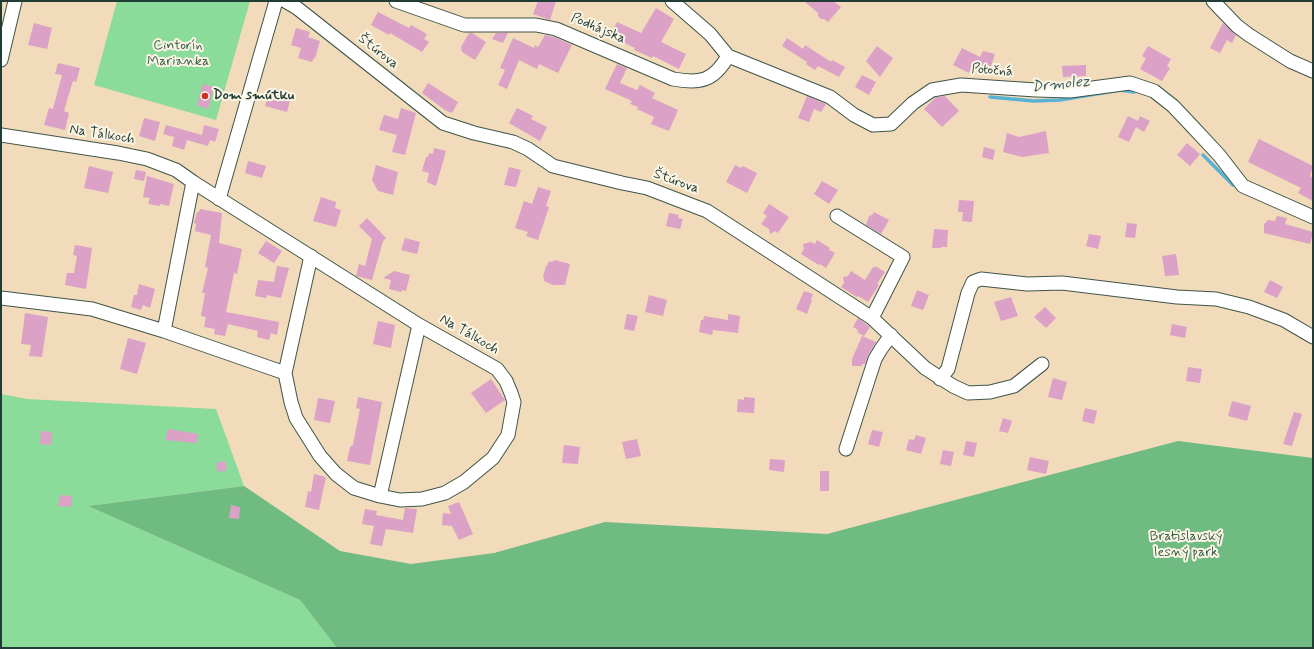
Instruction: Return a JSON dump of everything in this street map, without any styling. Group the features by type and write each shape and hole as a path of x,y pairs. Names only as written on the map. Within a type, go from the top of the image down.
{"street":[{"path":"1,60 15,1"},
{"path":"219,199 276,1"},
{"name":"Štúrova","path":"285,1 297,8 443,123 513,142 528,149 553,166 622,184 647,188 707,211 872,318 925,368 968,393 990,392 1014,386 1042,364"},
{"name":"Podhájska","path":"396,1 464,25 536,25 556,29 673,79 685,81 696,81 711,77 721,68 728,56"},
{"name":"Potočná","path":"672,1 710,34 728,56 830,97 854,115 873,125 891,124 913,103 932,90 961,85 1070,91 1130,84 1154,91 1173,106 1219,155 1243,186 1313,217"},
{"path":"1213,1 1237,26 1249,35 1290,61 1313,71"},
{"name":"Na Tálkoch","path":"1,135 118,153 147,159 176,170 219,199 311,256 419,325 496,369 506,381 512,393 514,402 508,435 492,458 464,482 445,493 422,499 400,500 354,488 336,474 320,456 296,418 285,373 311,256"},
{"path":"164,331 193,182"},
{"path":"837,216 903,257 872,318"},
{"path":"940,378 948,369 968,293 973,282 981,279 1027,284 1062,284 1177,297 1216,299 1249,307 1284,320 1313,337"},
{"path":"1,298 92,309 164,331 285,373"},
{"name":"Na Tálkoch","path":"380,496 419,325"},
{"path":"846,449 875,359 891,335"}],"green space":[{"name":"Cintorín Marianka","path":"117,1 250,1 216,120 94,85"},
{"path":"1,394 27,399 216,409 244,486 88,506 300,600 337,648 1,648"},
{"name":"Bratislavský lesný park","path":"1178,441 1313,458 1313,648 337,648 300,600 88,506 244,486 340,551 411,564 494,553 605,522 827,534"}],"building":[{"path":"538,1 556,1 550,20 533,14"},
{"path":"804,1 833,1 841,7 828,22 821,19 818,16 818,13"},
{"path":"656,8 674,19 661,42 686,54 679,69 653,56 652,58 634,50 635,48 610,36 617,22 641,33"},
{"path":"378,12 409,28 411,25 427,34 424,39 429,42 422,52 390,33 389,35 371,25"},
{"path":"34,23 52,28 47,49 28,45"},
{"path":"1223,23 1236,35 1232,43 1227,40 1220,53 1210,48"},
{"path":"296,28 310,32 308,37 320,41 315,58 312,62 298,58 301,48 291,45"},
{"path":"469,33 472,33 486,42 475,60 462,52 461,47"},
{"path":"496,33 508,33 503,43 492,39"},
{"path":"545,35 554,37 572,45 558,73 539,64 537,69 519,60 507,89 498,85 505,70 500,68 513,38 534,48 535,45 538,47"},
{"path":"787,38 803,49 805,45 831,62 832,60 845,67 839,77 818,66 815,70 806,64 807,62 782,46"},
{"path":"877,46 893,58 880,77 866,61"},
{"path":"1148,46 1171,59 1167,66 1170,68 1162,81 1140,69 1146,58 1142,56"},
{"path":"962,48 980,57 983,51 995,54 991,66 988,69 972,66 969,73 953,65"},
{"path":"58,63 80,68 76,82 73,81 64,111 69,113 65,130 44,125 49,108 53,109 62,75 55,74"},
{"path":"617,64 627,68 620,83 637,90 640,85 655,93 652,98 678,110 669,131 651,124 654,117 630,104 632,101 605,89"},
{"path":"1086,65 1086,76 1063,77 1062,66"},
{"path":"862,75 876,82 869,95 855,87"},
{"path":"428,83 458,102 452,113 445,110 422,93"},
{"name":"Dom smútku","path":"203,84 214,87 208,109 197,105"},
{"path":"274,88 292,93 287,112 265,106 268,96 271,96"},
{"path":"807,96 826,104 821,112 814,109 809,122 798,118"},
{"path":"945,96 959,111 942,127 924,109 936,97"},
{"path":"401,108 416,113 405,155 392,152 397,135 379,130 384,115 398,119"},
{"path":"517,108 533,116 531,119 547,127 540,141 509,123"},
{"path":"1128,116 1138,121 1140,116 1150,121 1144,132 1136,127 1129,142 1118,137"},
{"path":"144,118 160,122 155,141 139,136"},
{"path":"166,125 202,135 204,125 219,129 215,142 210,140 208,146 187,140 184,150 172,146 174,137 163,134"},
{"path":"1046,131 1049,153 1022,157 1003,152 1007,133 1019,137"},
{"path":"1259,139 1313,166 1310,176 1313,178 1313,201 1298,193 1301,188 1248,162"},
{"path":"1187,143 1200,154 1190,166 1177,155"},
{"path":"984,147 995,150 993,160 982,157"},
{"path":"434,148 446,151 436,186 427,182 429,173 422,171 426,157 428,157 429,153 433,154"},
{"path":"248,161 266,166 262,178 245,173"},
{"path":"376,165 398,172 393,195 378,191 372,180"},
{"path":"735,165 741,168 743,166 757,173 747,193 726,182"},
{"path":"89,166 113,172 108,193 84,188"},
{"path":"509,167 521,170 516,187 504,185"},
{"path":"136,170 146,172 144,181 134,179"},
{"path":"147,176 174,184 169,206 148,204 150,198 143,197"},
{"path":"822,181 838,190 829,204 814,194"},
{"path":"538,187 551,191 546,206 549,207 538,240 526,236 528,232 515,228 524,201 532,204"},
{"path":"321,197 336,202 335,208 341,210 336,227 313,221"},
{"path":"959,200 974,201 972,222 962,221 963,212 958,212"},
{"path":"769,204 789,217 778,233 775,231 770,234 769,229 761,224 767,216 763,213"},
{"path":"200,209 222,213 219,243 242,249 237,274 234,273 226,312 279,322 277,335 271,333 269,340 257,337 258,331 228,324 225,336 214,334 215,329 204,327 206,317 201,316 205,293 202,293 208,268 205,267 211,235 195,231 196,224 194,223 197,212 199,212"},
{"path":"874,212 889,220 881,234 866,225 869,216"},
{"path":"669,213 679,215 678,218 683,219 680,229 666,226"},
{"path":"1277,216 1287,218 1285,224 1313,232 1310,244 1264,233 1264,224 1268,220 1275,221"},
{"path":"367,218 386,238 383,241 372,280 356,276 359,264 365,266 372,239 359,226"},
{"path":"1127,223 1137,224 1135,238 1125,237"},
{"path":"934,229 948,230 947,247 932,248"},
{"path":"1089,234 1101,236 1098,249 1086,246"},
{"path":"405,238 420,242 417,254 401,250"},
{"path":"817,240 835,253 826,268 801,254 804,249 803,244 811,242 815,244"},
{"path":"266,241 282,251 274,263 258,253"},
{"path":"75,245 92,248 86,289 65,285 67,273 74,273 77,256 73,255"},
{"path":"1176,254 1179,275 1165,276 1162,256"},
{"path":"555,260 570,264 565,285 553,285 544,281 543,277 546,266 549,261 552,262"},
{"path":"277,266 289,268 281,298 267,295 266,298 255,296 258,280 274,282"},
{"path":"875,266 885,272 868,302 841,287 844,283 843,277 848,276 851,271 865,280"},
{"path":"394,271 410,275 406,291 402,290 401,292 389,289 391,280 383,278"},
{"path":"1270,280 1283,287 1277,298 1264,292"},
{"path":"139,284 155,289 150,308 143,305 141,310 131,307 134,295 137,295"},
{"path":"917,290 929,295 923,310 911,306"},
{"path":"804,291 813,294 807,314 796,309"},
{"path":"649,295 667,300 663,316 645,312"},
{"path":"1011,297 1018,316 1001,321 994,302"},
{"path":"1045,307 1056,318 1046,328 1034,317"},
{"path":"25,313 48,317 42,357 29,356 31,345 21,344"},
{"path":"627,314 638,316 634,331 624,329"},
{"path":"728,314 740,316 738,333 713,330 712,335 699,332 701,320 703,320 704,316 728,320"},
{"path":"858,318 870,327 864,336 857,332 858,330 853,327"},
{"path":"378,321 395,325 391,348 373,344"},
{"path":"1172,324 1187,327 1185,338 1170,335"},
{"path":"862,336 876,342 868,355 865,364 862,364 862,366 852,366 852,359"},
{"path":"128,338 146,343 137,374 120,369"},
{"path":"1188,367 1202,369 1200,383 1186,381"},
{"path":"1053,378 1067,382 1062,400 1048,397"},
{"path":"491,379 505,400 486,413 471,393"},
{"path":"358,397 382,402 370,465 347,461 350,447 353,445 360,409 356,408"},
{"path":"744,397 755,398 754,413 737,412 738,399 744,400"},
{"path":"318,398 335,401 330,423 314,420"},
{"path":"1232,401 1251,406 1247,421 1228,416"},
{"path":"1085,408 1097,411 1094,424 1082,421"},
{"path":"1294,412 1302,414 1292,446 1283,444"},
{"path":"1003,418 1012,421 1008,433 999,431"},
{"path":"168,429 198,434 197,443 165,440"},
{"path":"872,430 883,432 879,447 868,444"},
{"path":"41,431 52,432 51,445 40,444"},
{"path":"916,435 926,438 921,454 906,450 909,439 914,440"},
{"path":"637,439 641,456 626,459 622,442"},
{"path":"966,441 977,443 974,457 963,455"},
{"path":"564,445 580,447 578,464 562,463"},
{"path":"943,450 954,452 951,466 940,464"},
{"path":"1030,457 1049,461 1046,474 1027,470"},
{"path":"770,459 785,460 784,472 769,470"},
{"path":"225,461 227,470 218,472 216,463"},
{"path":"820,471 829,471 829,491 820,491"},
{"path":"314,474 326,477 319,510 305,507 308,491 311,492"},
{"path":"60,495 72,496 71,507 58,506"},
{"path":"459,502 473,534 459,540 452,526 442,525 443,513 451,514 448,506"},
{"path":"231,505 240,507 239,519 229,518"},
{"path":"405,508 417,509 413,533 386,529 382,546 370,544 374,526 362,524 365,509 377,511 376,515 403,520"}],"waterway":[{"name":"Drmolez","path":"990,97 1034,101 1060,100 1120,90 1134,92"},
{"name":"Drmolez","path":"1203,155 1233,185"}],"place":[{"name":"Dom smútku","path":"205,96"}]}
